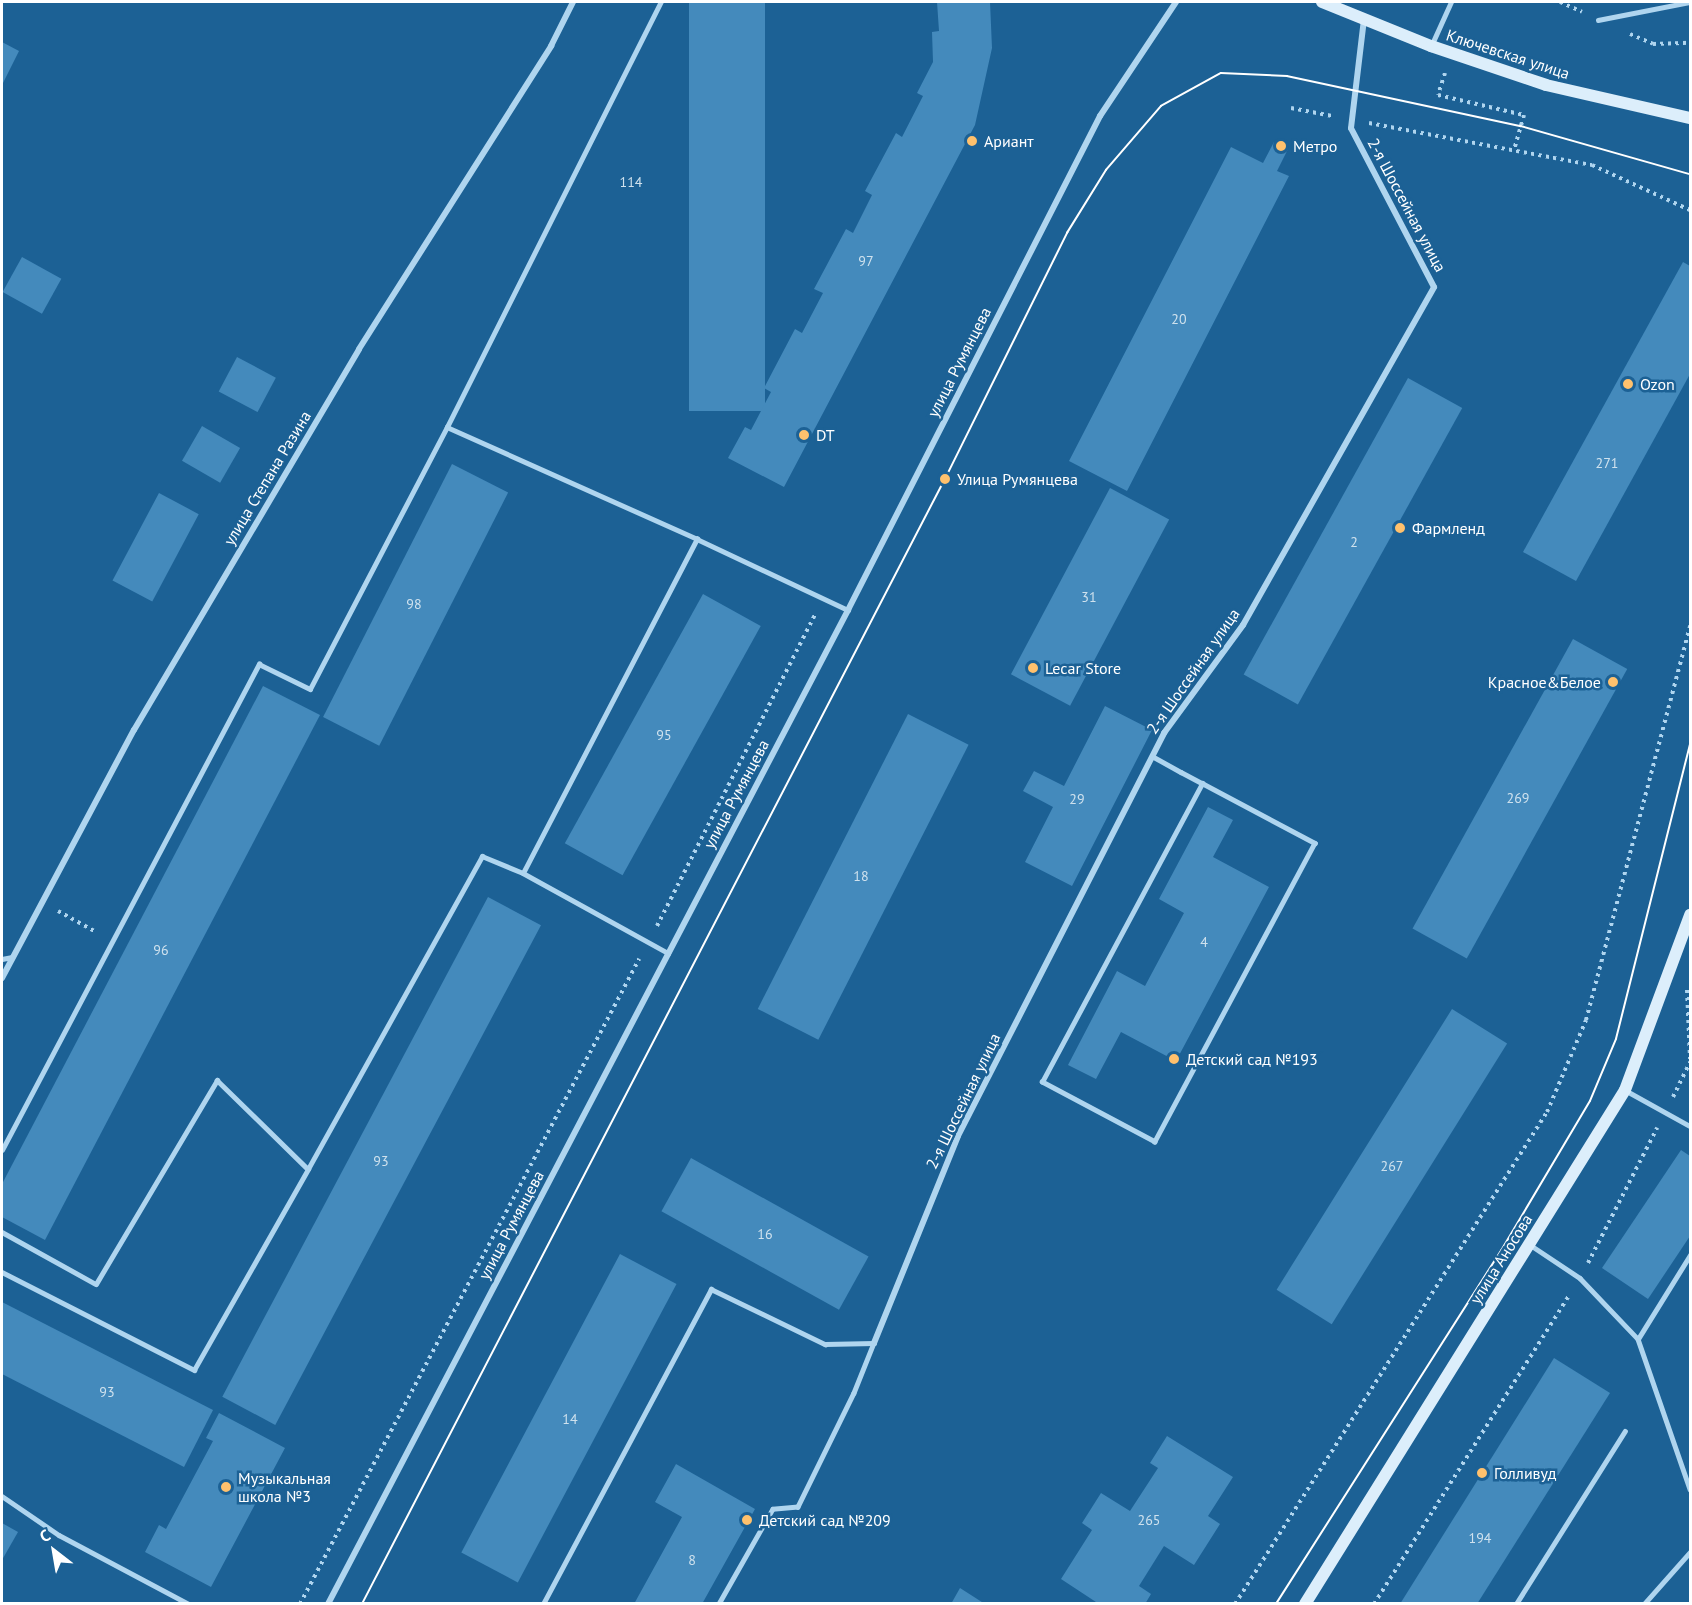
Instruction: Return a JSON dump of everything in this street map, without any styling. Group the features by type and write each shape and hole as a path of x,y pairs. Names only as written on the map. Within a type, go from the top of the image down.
{"main road":[{"name":"Ключевская улица","path":"1322,2 1431,46 1546,85 1690,118"},
{"name":"улица Аносова","path":"1305,1604 1625,1090 1690,915"}],"street":[{"name":"улица Степана Разина","path":"2,978 41,902 182,648 359,349 550,46 573,2"},
{"name":"улица Румянцева","path":"328,1604 848,610 1100,116 1176,2"},
{"name":"2-я Шоссейная улица","path":"874,1343 958,1136 1164,733 1243,625 1434,287 1351,128 1364,19"}],"lane":[{"path":"2,1150 259,664 310,689 447,427 661,2"},
{"path":"1431,46 1451,2"},
{"path":"1598,20 1690,2"},
{"path":"447,427 697,539 848,610"},
{"path":"523,873 697,539"},
{"path":"1152,756 1315,843 1155,1142 1042,1082 1202,783"},
{"path":"2,1272 194,1370 483,856 523,873 668,953"},
{"path":"2,959 12,957"},
{"path":"2,1232 96,1284 217,1080 308,1169"},
{"path":"1625,1090 1690,1126"},
{"path":"1529,1244 1580,1278 1638,1339 1690,1489"},
{"path":"1638,1339 1690,1255"},
{"path":"543,1604 711,1289 825,1344 874,1343 854,1393 798,1507 772,1509 719,1604"},
{"path":"1516,1604 1625,1431"},
{"path":"2,1496 59,1535 189,1604"},
{"path":"1644,1604 1690,1552"}],"path":[{"path":"1291,108 1592,165 1690,210"},
{"path":"300,1604 648,942 823,598"},
{"path":"1235,1604 1547,1112 1586,1020 1690,625"},
{"path":"41,902 112,941"},
{"path":"1374,1604 1580,1278 1666,1111 1690,1060 1689,983"}],"building":[{"path":"689,2 765,2 765,411 689,411"},
{"path":"937,2 990,2 992,48 975,125 784,487 728,458 745,427 751,430 771,392 764,388 795,329 802,333 823,293 814,289 846,229 853,233 872,195 865,191 896,133 902,137 923,96 917,93 933,62 932,32 939,31"},
{"path":"2,42 19,51 2,85"},
{"path":"1274,142 1288,149 1277,171 1289,176 1127,491 1069,461 1231,147 1263,163"},
{"path":"22,257 61,279 42,314 3,292"},
{"path":"1683,262 1690,266 1690,374 1576,581 1523,552"},
{"path":"237,357 276,378 258,412 219,391"},
{"path":"1408,378 1462,408 1298,705 1244,674"},
{"path":"202,426 240,448 220,483 182,461"},
{"path":"452,464 508,493 379,746 323,717"},
{"path":"1110,488 1169,519 1070,706 1011,674"},
{"path":"159,493 199,514 152,602 113,580"},
{"path":"703,594 761,626 623,875 565,843"},
{"path":"1573,639 1627,669 1467,959 1413,928"},
{"path":"263,686 320,715 45,1240 2,1217 2,1184"},
{"path":"1105,706 1152,730 1072,886 1025,862 1053,807 1023,791 1034,771 1064,786"},
{"path":"908,714 969,745 818,1040 758,1009"},
{"path":"1208,807 1233,820 1213,857 1269,887 1176,1061 1121,1032 1096,1079 1068,1065 1117,971 1145,986 1184,913 1159,899"},
{"path":"488,897 541,925 275,1425 222,1397"},
{"path":"1452,1009 1507,1043 1332,1324 1277,1290"},
{"path":"1681,1150 1690,1156 1690,1236 1648,1299 1602,1268"},
{"path":"691,1158 869,1256 839,1310 661,1211"},
{"path":"620,1254 677,1284 518,1582 461,1552"},
{"path":"2,1302 213,1410 184,1467 2,1374"},
{"path":"1554,1358 1610,1393 1477,1604 1400,1604"},
{"name":"Музыкальная школа №3","path":"219,1413 285,1448 211,1587 145,1552 159,1525 166,1529 213,1441 206,1438"},
{"path":"1167,1436 1233,1477 1208,1516 1220,1524 1194,1565 1164,1546 1139,1586 1151,1594 1145,1604 1099,1604 1061,1579 1092,1530 1082,1523 1101,1493 1130,1511 1158,1468 1150,1463"},
{"path":"676,1464 755,1509 702,1604 634,1604 682,1517 655,1502"},
{"path":"2,1523 18,1532 2,1560"},
{"path":"960,1588 985,1604 951,1604"}],"tram line":[{"path":"362,1604 945,479 1067,233 1106,170 1161,106 1221,73 1287,76 1521,126 1690,174"},
{"path":"1276,1604 1501,1251 1590,1101 1616,1039 1690,745"}],"place":[{"name":"Ариант","path":"972,141"},
{"name":"Метро","path":"1281,146"},
{"name":"Ozon","path":"1628,384"},
{"name":"DT","path":"804,435"},
{"name":"Улица Румянцева","path":"945,479"},
{"name":"Фармленд","path":"1400,528"},
{"name":"Lecar Store","path":"1033,668"},
{"name":"Красное&Белое","path":"1613,682"},
{"name":"Детский сад №193","path":"1174,1059"},
{"name":"Голливуд","path":"1482,1473"},
{"name":"Музыкальная школа №3","path":"226,1487"},
{"name":"Детский сад №209","path":"747,1520"}]}
